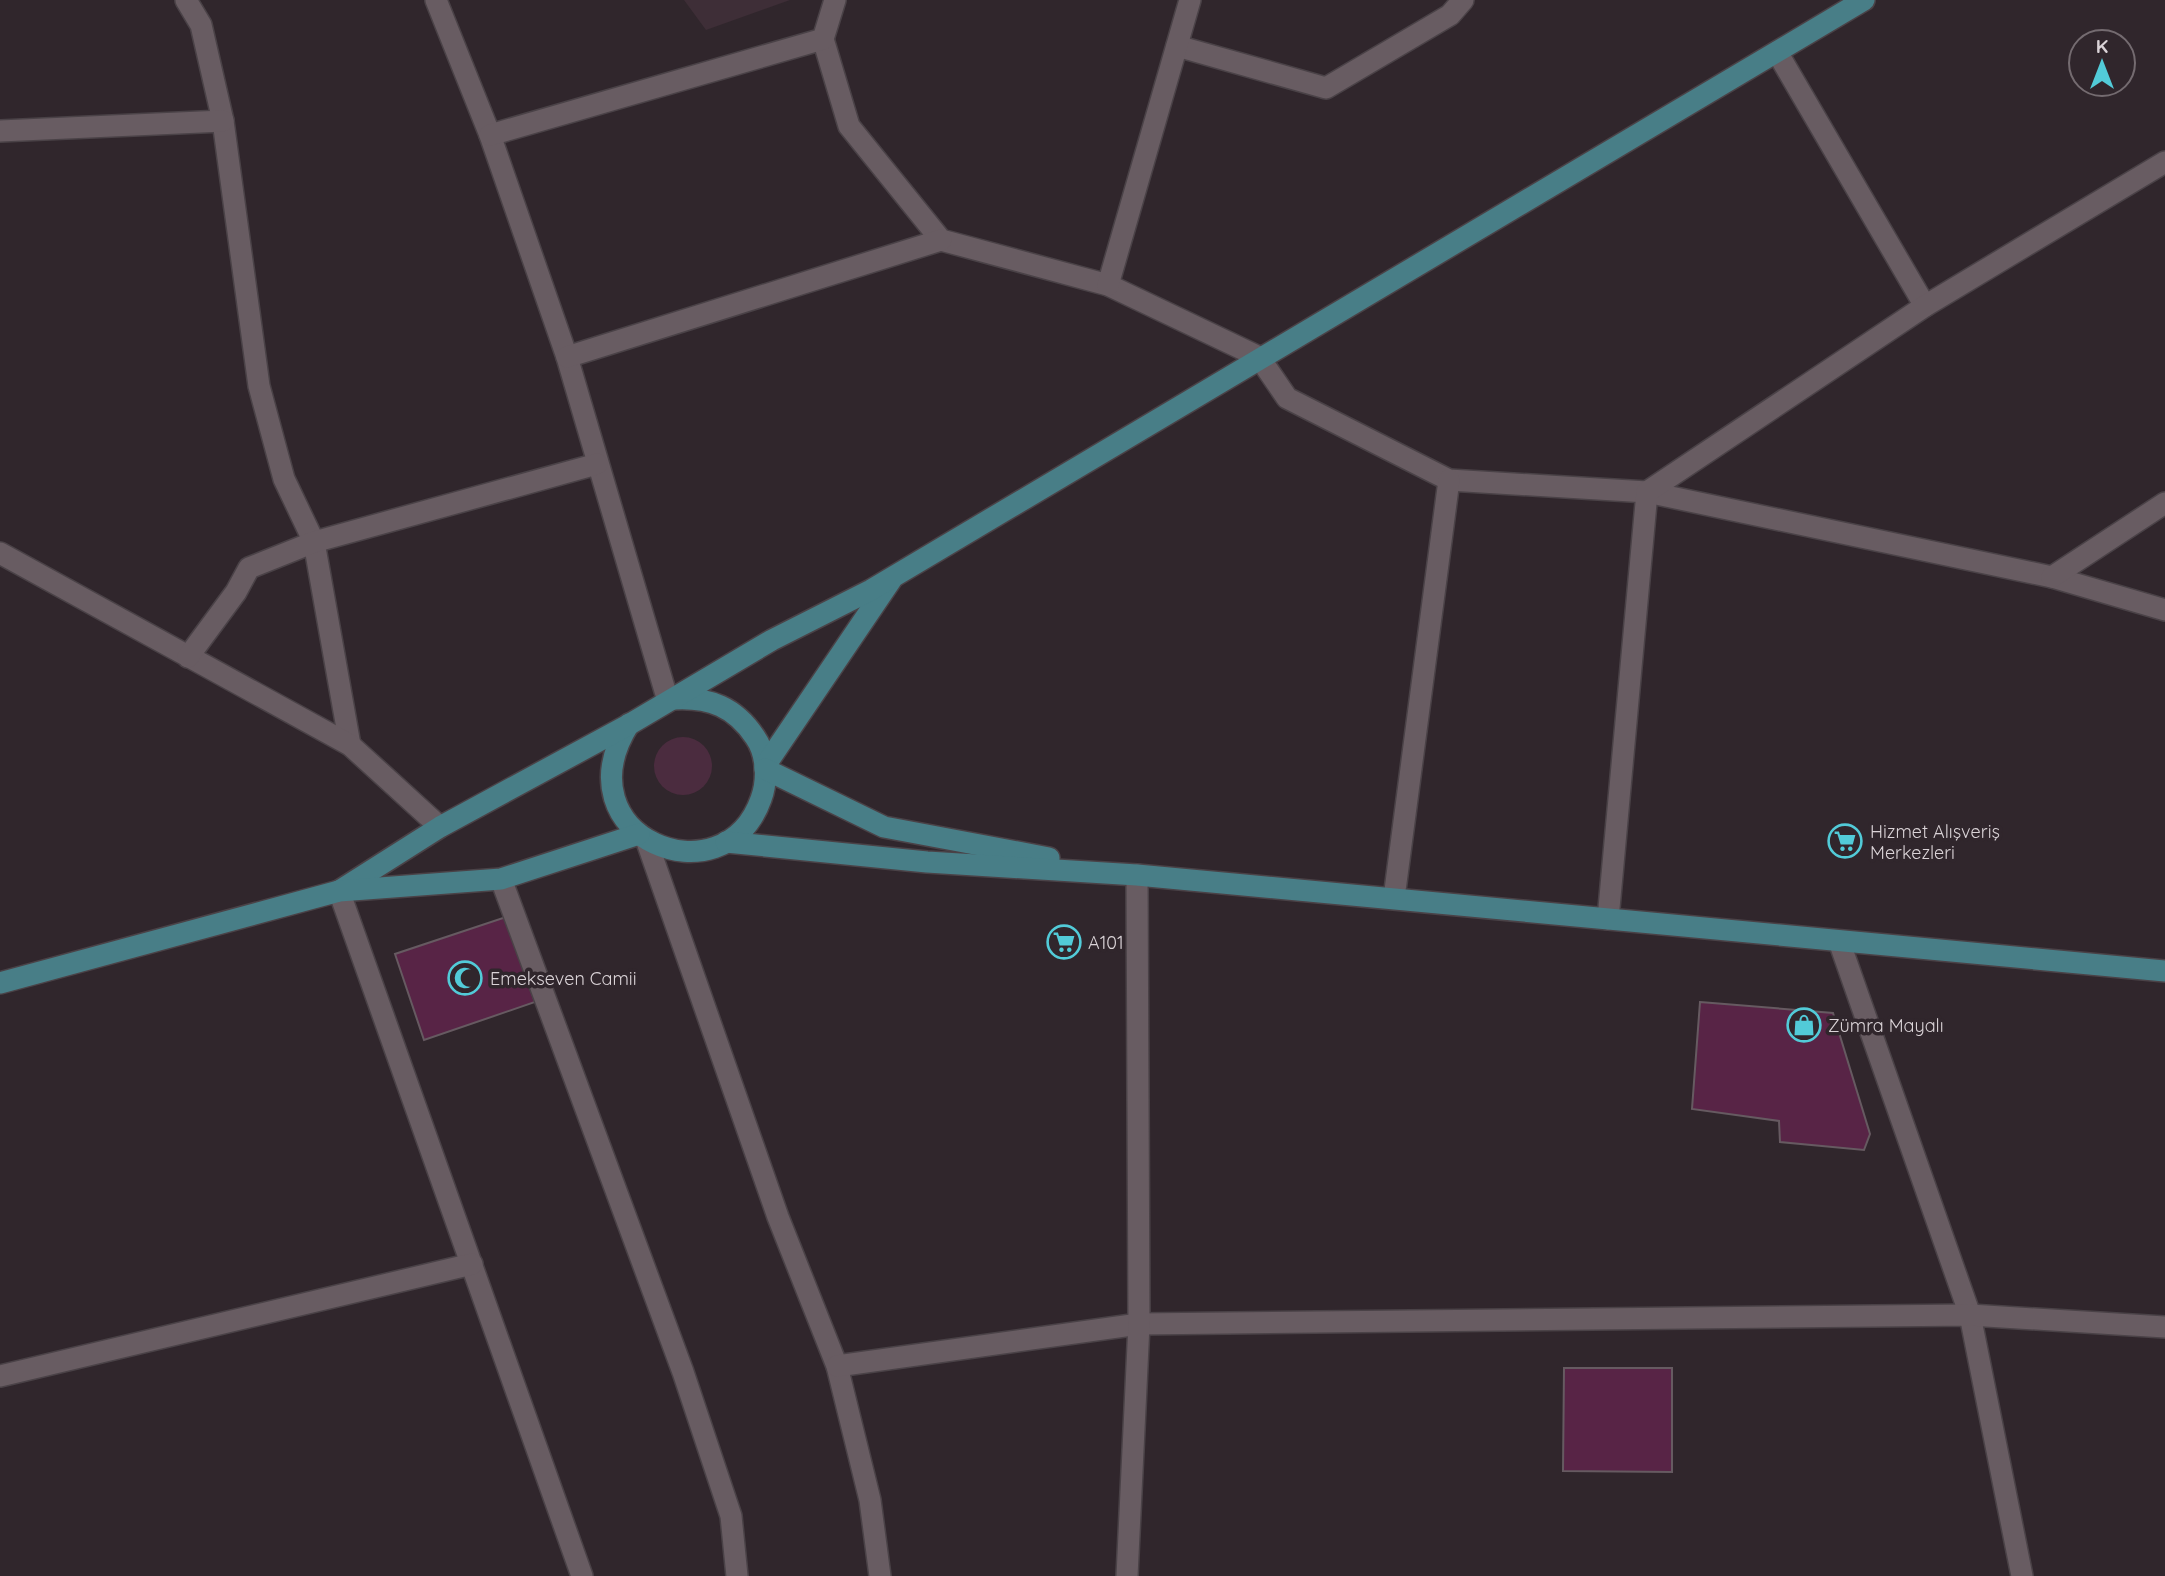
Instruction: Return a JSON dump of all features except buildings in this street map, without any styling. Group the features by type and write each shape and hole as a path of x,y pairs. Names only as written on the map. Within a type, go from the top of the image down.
{"main road":[{"path":"339,891 440,827 630,723 772,640 894,575 1259,356 1864,0"},
{"path":"765,768 894,575"},
{"path":"630,723 617,744 611,769 613,793 622,816 642,836 659,846 681,852 704,850 726,842 744,829 757,810 765,789 765,768 758,742 744,720 723,705 698,698 670,700"},
{"path":"765,768 884,827 1137,875"},
{"path":"0,984 339,891 500,879 642,836"},
{"path":"726,842 927,862 1137,875 1394,898 2165,971"}],"street":[{"path":"186,0 201,25 223,121 259,386 284,479 314,542 351,745"},
{"path":"436,0 490,135 567,356 597,464 670,700"},
{"path":"835,0 823,39 849,126 941,240"},
{"path":"1108,285 1190,0"},
{"path":"1177,47 1326,88 1450,15 1463,0"},
{"path":"490,135 823,39"},
{"path":"1777,52 1925,306"},
{"path":"0,131 223,121"},
{"path":"1647,492 1925,306 2165,162"},
{"path":"567,356 941,240 1108,285 1259,356 1287,398 1449,480 1647,492 2052,577 2165,610"},
{"path":"188,657 236,592 249,569 314,542 597,464"},
{"path":"1394,898 1449,480"},
{"path":"1608,919 1647,492"},
{"path":"2052,577 2165,503"},
{"path":"0,553 351,745 440,827"},
{"path":"642,836 778,1217 837,1366 870,1500 880,1576"},
{"path":"1127,1576 1139,1324 1137,875"},
{"path":"500,879 683,1373 731,1516 737,1576"},
{"path":"339,891 582,1576"},
{"path":"1839,941 1970,1315 2022,1576"},
{"path":"0,1376 472,1264"},
{"path":"837,1366 1139,1324 1970,1315 2165,1327"}],"shaded area":[{"path":"684,0 790,0 706,30"},
{"path":"683,737 694,739 707,750 712,766 710,777 699,790 683,795 672,793 659,782 654,766 656,755 667,742"}],"place":[{"name":"Hizmet Alışveriş Merkezleri","path":"1845,841"},
{"name":"A101","path":"1064,942"},
{"name":"Emekseven Camii","path":"465,978"},
{"name":"Zümra Mayalı","path":"1804,1025"}]}
